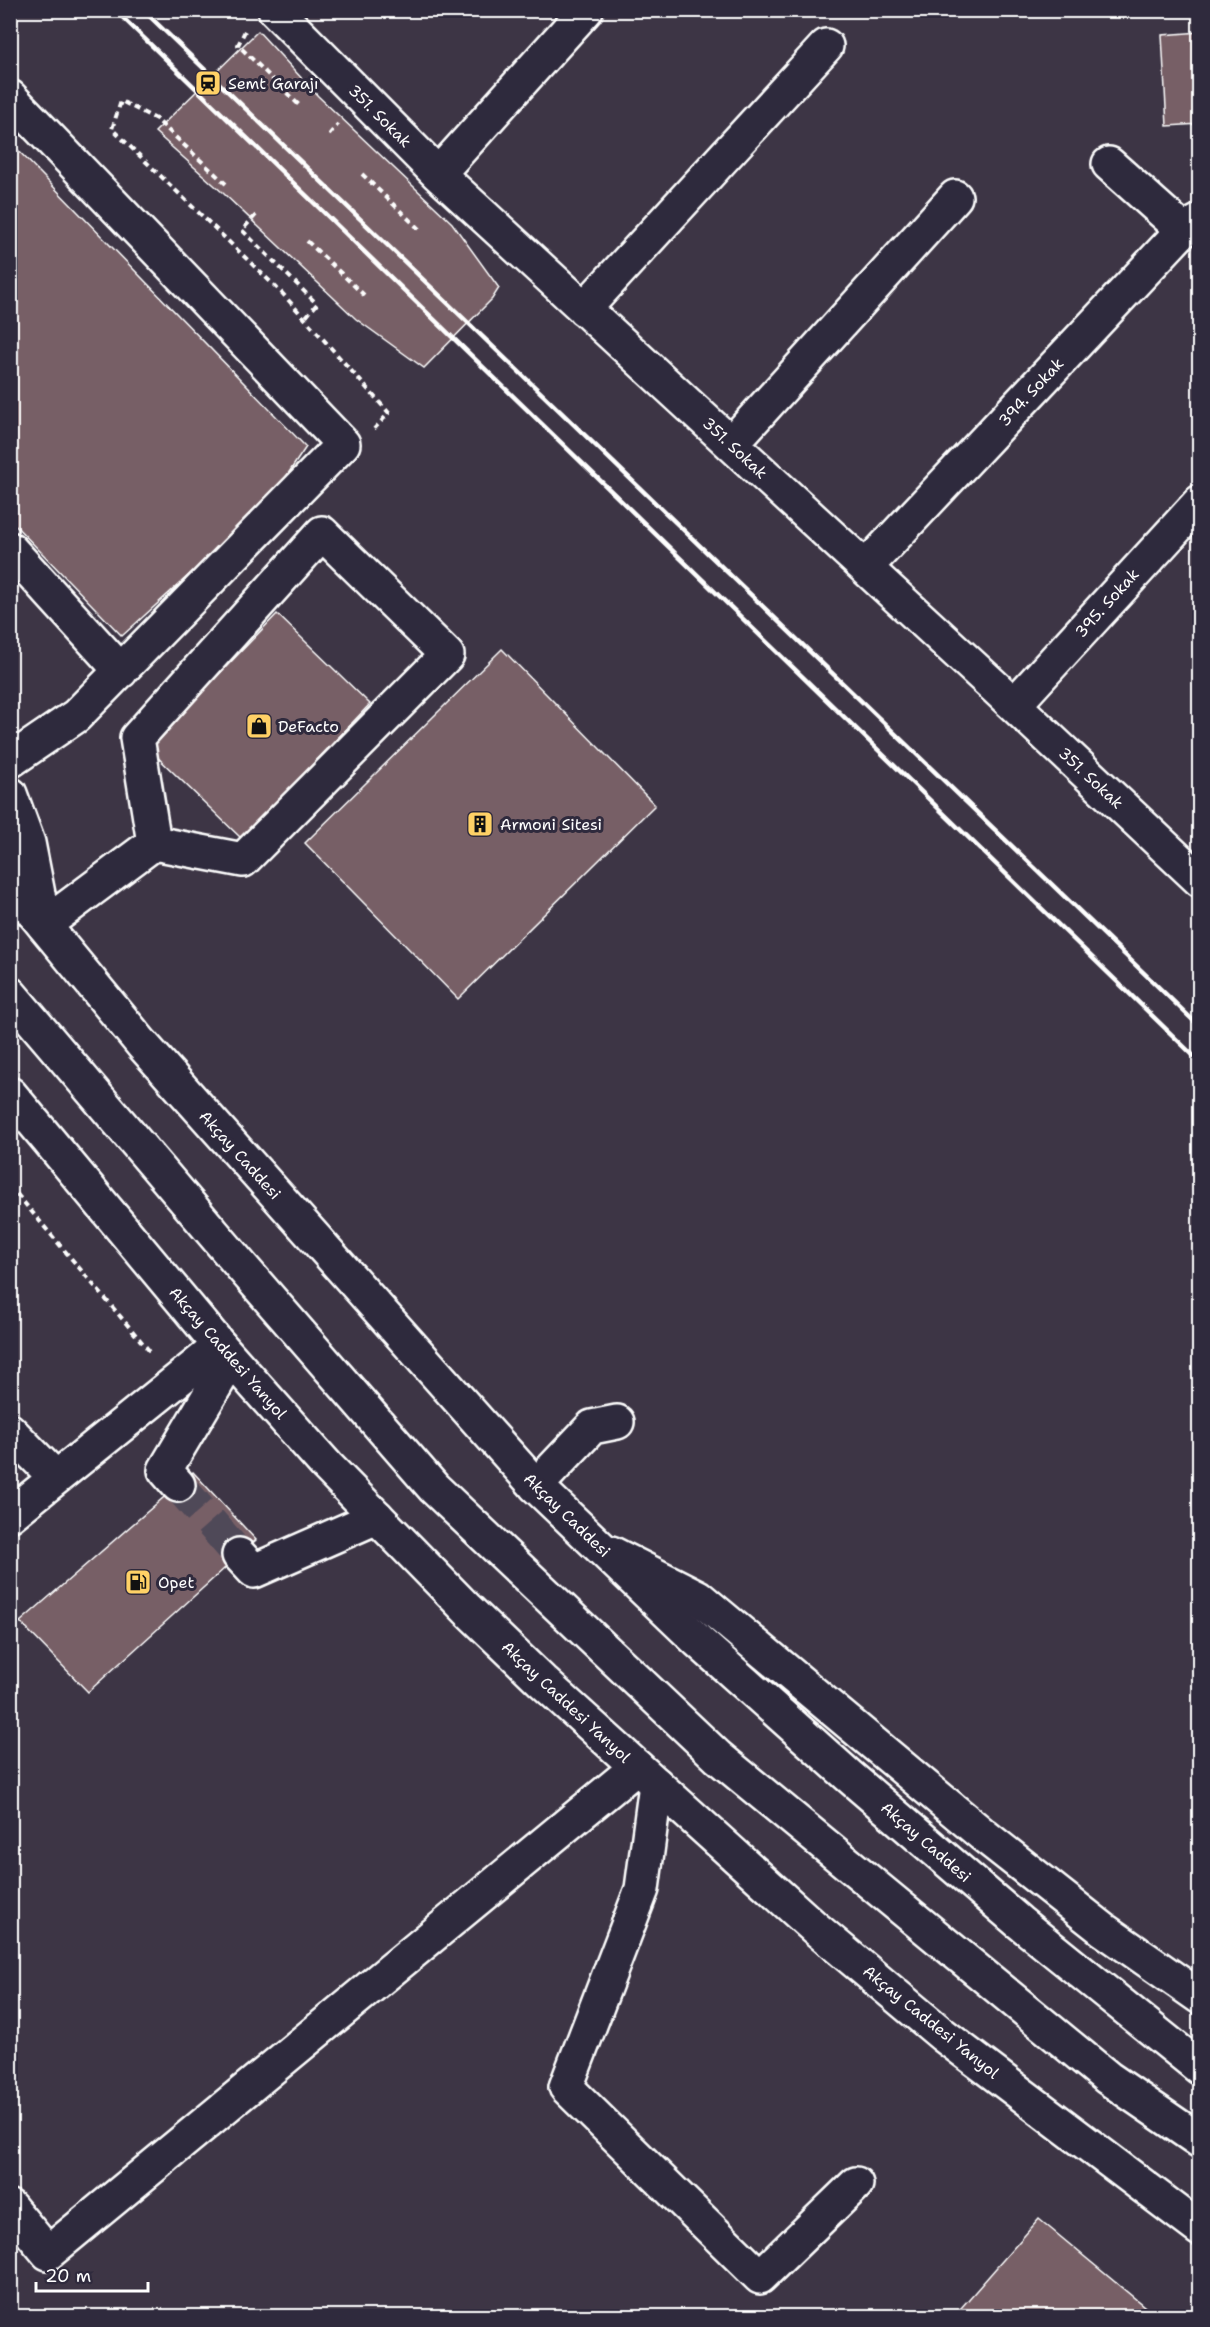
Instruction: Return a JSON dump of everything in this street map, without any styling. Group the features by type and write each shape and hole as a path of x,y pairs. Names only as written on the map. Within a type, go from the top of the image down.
{"main road":[{"path":"438,174 586,10"},
{"name":"351. Sokak","path":"289,16 438,174 1014,705 1193,862"},
{"path":"584,309 826,46"},
{"path":"10,97 343,444 76,716 10,761"},
{"path":"1109,165 1191,226"},
{"path":"731,444 955,197"},
{"name":"394. Sokak","path":"866,567 1191,226"},
{"name":"395. Sokak","path":"1014,705 1200,502"},
{"path":"10,794 28,843 44,925 154,843 243,860 447,655 322,533 137,738 154,843"},
{"path":"10,549 121,671"},
{"name":"Akçay Caddesi","path":"10,884 142,1044 536,1486 698,1641 849,1776 1019,1922 1200,2068"},
{"path":"10,994 242,1267 443,1496 718,1757 1107,2078 1200,2141"},
{"name":"Akçay Caddesi Yanyol","path":"10,1094 226,1352 327,1466 534,1673 814,1927 943,2035 1200,2229"},
{"path":"10,1515 176,1382 226,1352"},
{"path":"178,1485 165,1470 226,1352"},
{"path":"536,1486 592,1427 617,1422"},
{"path":"10,1431 56,1478"},
{"path":"239,1555 254,1571 377,1517"},
{"path":"599,1547 698,1597 982,1834 1104,1930 1200,1997"},
{"path":"646,1775 642,1889 566,2087 760,2277 856,2184"},
{"path":"10,2207 48,2253 646,1775"}],"path":[{"path":"238,45 301,107"},
{"path":"226,184 156,119 121,101 112,129 282,293 389,413 373,430"},
{"path":"362,174 420,230"},
{"path":"256,215 242,230 317,304 305,318"},
{"path":"307,241 364,295"},
{"path":"10,1186 176,1382"}],"building":[{"path":"258,31 318,96 452,223 499,288 492,299 424,368 356,319 155,132"},
{"path":"1200,32 1200,124 1167,126 1162,35"},
{"path":"10,142 306,447 269,502 122,636 10,520"},
{"name":"DeFacto","path":"277,614 370,704 242,839 148,748"},
{"name":"Armoni Sitesi","path":"502,649 655,805 458,999 305,843"},
{"path":"193,1472 256,1540 88,1692 20,1622"},
{"path":"1039,2219 1156,2316 954,2316"}],"tunnel":[{"path":"178,1485 239,1555"}],"railway":[{"path":"115,10 1200,1062"},
{"path":"143,10 1200,1027"}],"place":[{"name":"Semt Garajı","path":"208,83"},
{"name":"DeFacto","path":"259,726"},
{"name":"Armoni Sitesi","path":"480,824"},
{"name":"Opet","path":"138,1582"}]}
